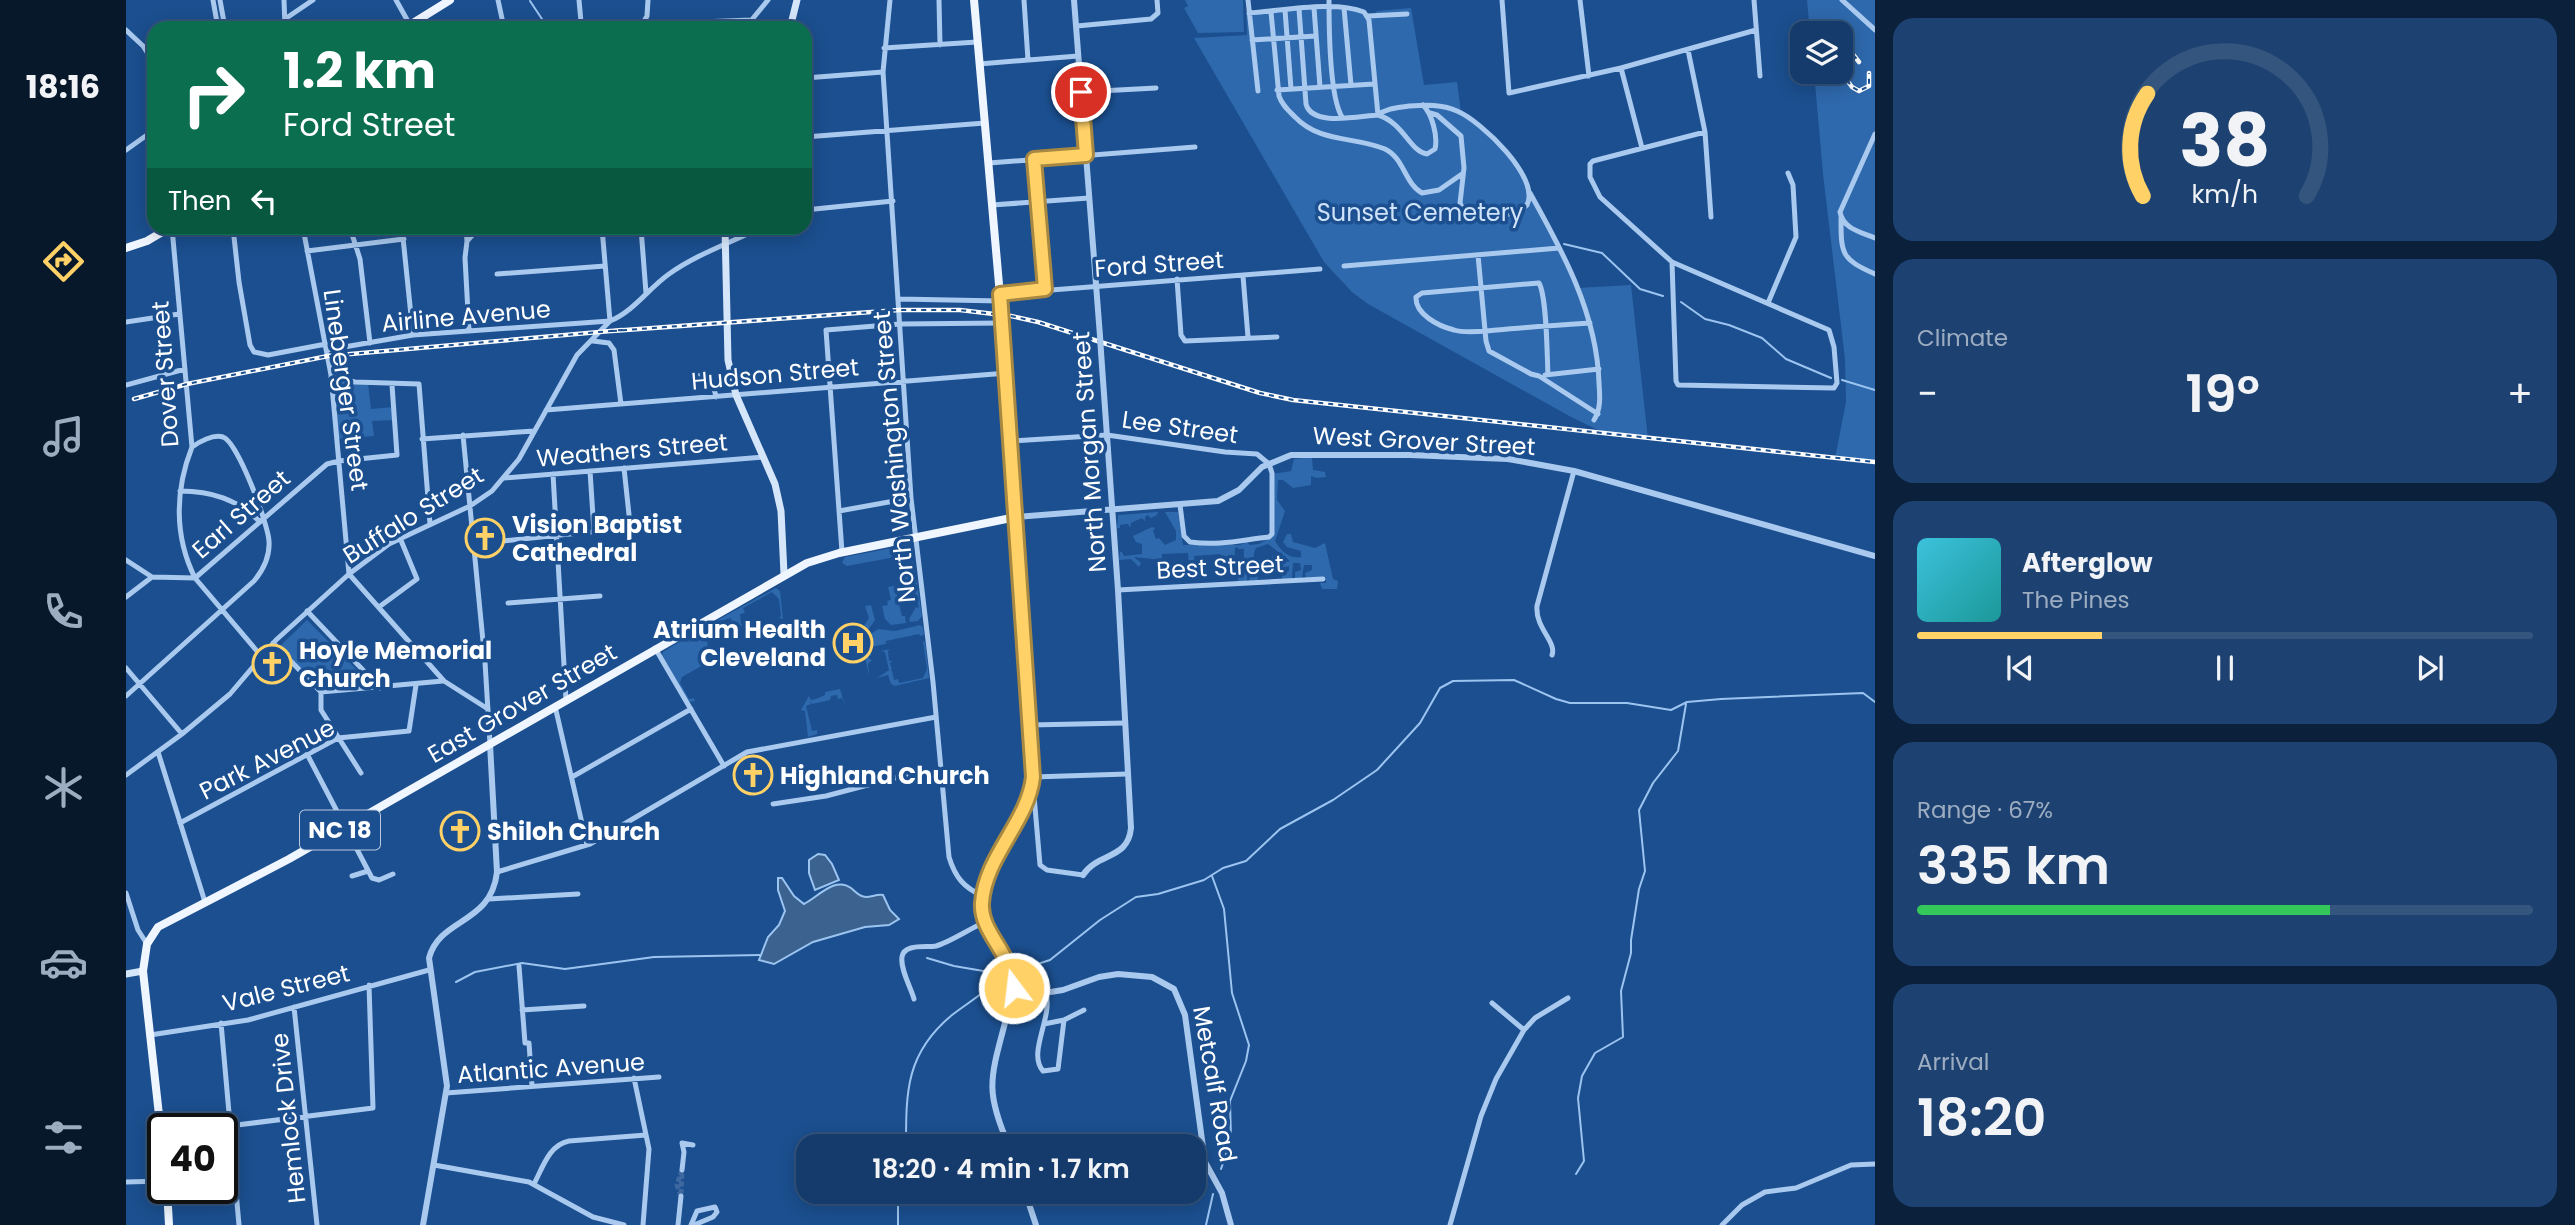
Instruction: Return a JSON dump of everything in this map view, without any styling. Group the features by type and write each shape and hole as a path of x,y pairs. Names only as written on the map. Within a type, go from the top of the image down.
{"main road":[{"path":"416,21 449,0"},
{"path":"792,21 797,0"},
{"path":"974,0 1017,517"},
{"path":"126,248 158,235"},
{"path":"725,235 727,350 736,395 775,484 781,511 785,574"},
{"name":"East Grover Street","path":"147,944 153,932 161,925 345,827 807,563 842,552 1017,517"},
{"path":"147,944 143,971 159,1113"},
{"path":"126,974 143,971"},
{"path":"168,1204 169,1225"}],"street":[{"path":"213,0 217,21"},
{"path":"220,0 224,21"},
{"path":"284,0 285,19"},
{"path":"285,19 313,0"},
{"path":"396,0 406,21"},
{"path":"498,0 502,21"},
{"path":"579,0 581,21"},
{"path":"644,21 648,0"},
{"path":"726,21 751,20 768,0"},
{"name":"North Washington Street","path":"890,0 883,72 915,538 952,868 968,889 983,896"},
{"path":"939,0 940,45"},
{"path":"1024,0 1028,60"},
{"name":"North Morgan Street","path":"1074,0 1118,590 1131,828 1128,843 1118,852 1088,866 1083,876"},
{"path":"1077,26 1149,19 1158,13 1157,0"},
{"path":"1248,0 1258,91"},
{"path":"1502,0 1509,93 1621,68 1756,30"},
{"path":"1580,0 1589,76"},
{"path":"1754,0 1760,76"},
{"path":"1842,0 1875,30"},
{"path":"1249,13 1314,8 1328,4 1360,10 1368,16 1407,14"},
{"path":"1328,4 1334,86 1338,110 1342,117"},
{"path":"1314,8 1320,87"},
{"path":"1344,8 1351,85"},
{"path":"1300,9 1307,108 1310,113 1321,118 1378,115 1390,108 1423,105 1453,109 1481,127 1500,144 1517,166 1581,294 1599,369 1596,417 1538,376"},
{"path":"1285,10 1291,89"},
{"path":"1271,12 1277,90 1285,108 1307,128 1334,138 1385,149 1393,155 1415,189 1422,193 1429,194 1439,190 1462,174"},
{"path":"1368,16 1378,115"},
{"path":"126,30 147,52"},
{"path":"1252,40 1316,36"},
{"path":"884,48 977,42"},
{"path":"1688,50 1705,132 1712,217"},
{"path":"979,64 1078,56"},
{"path":"1621,68 1642,148"},
{"path":"812,77 883,72"},
{"path":"1277,90 1374,84"},
{"path":"1081,92 1156,88"},
{"path":"1378,115 1398,125 1415,148 1424,154 1433,151 1436,146 1430,113 1423,105"},
{"path":"1430,113 1437,115 1461,136 1464,156 1461,206 1465,213 1471,216 1501,215 1519,211 1529,203 1527,187"},
{"path":"812,136 985,122"},
{"path":"1672,262 1678,385 1832,389 1837,383 1834,347 1829,330 1672,262 1601,197 1590,177 1590,164 1705,132"},
{"path":"1875,134 1841,209 1841,243 1846,256 1854,265 1875,274"},
{"path":"126,149 147,135"},
{"path":"989,163 1195,147"},
{"path":"1034,159 1045,289"},
{"path":"1768,303 1796,237 1793,185 1788,173"},
{"path":"992,205 1089,198"},
{"path":"812,209 893,201"},
{"path":"1841,218 1850,227 1875,237"},
{"name":"Dover Street","path":"171,235 192,447 184,467 178,513 187,562 195,578 262,657"},
{"name":"Airline Avenue","path":"234,235 250,345 254,352 262,355 370,343 413,335 610,321"},
{"name":"Lineberger Street","path":"304,235 331,377 349,574"},
{"path":"352,235 360,259 370,343"},
{"path":"403,235 413,335"},
{"path":"467,235 465,258 469,331"},
{"path":"467,241 473,235"},
{"path":"603,235 610,321 685,263 745,235"},
{"path":"642,235 646,293"},
{"path":"307,251 404,239"},
{"path":"1344,266 1559,248"},
{"path":"1478,255 1486,345 1491,353 1534,376 1599,369"},
{"path":"497,274 605,266"},
{"name":"Ford Street","path":"899,299 1001,301 1045,289 1320,269"},
{"path":"1243,276 1248,337"},
{"path":"1177,279 1182,338 1191,341 1277,337"},
{"path":"1549,375 1545,326 1542,287 1539,283 1417,294 1415,302 1422,313 1455,331 1485,331 1545,326 1590,323"},
{"path":"126,322 179,314"},
{"name":"Buffalo Street","path":"126,775 230,694 273,643 349,574 400,538 485,497 519,459 577,355 610,321"},
{"path":"842,552 826,330 900,324 1002,322"},
{"path":"593,341 609,343 614,349 621,404"},
{"path":"126,385 185,369"},
{"name":"Hudson Street","path":"546,410 1007,373"},
{"path":"695,377 706,374 711,376 716,397"},
{"path":"331,377 392,385 419,384 430,524"},
{"path":"339,461 397,455 392,385"},
{"path":"422,439 534,431"},
{"path":"424,1225 446,1093 445,1068 429,970 430,955 437,941 474,914 489,899 498,872 488,709 463,435"},
{"name":"Lee Street","path":"1011,441 1107,435 1257,454 1269,464 1273,479 1272,534 1238,543 1190,542 1184,536 1180,505"},
{"path":"126,696 254,581 264,566 269,539 230,443 223,437 216,437 203,440 192,447"},
{"name":"West Grover Street","path":"1017,517 1180,505 1223,499 1239,490 1262,467 1282,457 1301,454 1410,455 1508,460 1574,471 1875,556"},
{"name":"Weathers Street","path":"504,478 764,457"},
{"name":"Earl Street","path":"152,577 195,578 322,467 339,461"},
{"path":"474,544 621,530 629,527 624,468"},
{"path":"590,471 594,532"},
{"path":"1552,655 1553,644 1538,622 1537,606 1574,471"},
{"path":"553,474 566,700"},
{"path":"180,491 208,493 224,498 262,520"},
{"path":"839,511 911,498"},
{"path":"1017,517 1040,865 1047,870 1083,876"},
{"path":"379,607 417,579 400,538"},
{"path":"126,560 152,577 126,597"},
{"path":"349,574 444,681 488,709"},
{"name":"Best Street","path":"1118,590 1324,579"},
{"path":"508,603 600,596"},
{"path":"307,611 380,688"},
{"path":"273,643 321,692 321,710 361,773"},
{"path":"655,648 724,766"},
{"path":"126,668 182,734"},
{"path":"321,692 444,681"},
{"name":"Park Avenue","path":"180,823 338,738 409,731 416,685"},
{"path":"555,706 587,845"},
{"path":"572,777 691,709"},
{"path":"498,872 587,845 756,749 936,717"},
{"path":"1030,726 1125,723"},
{"path":"158,752 205,902"},
{"path":"307,754 368,871 376,880 393,874"},
{"path":"773,804 826,796 898,777 940,770"},
{"path":"1033,780 1127,774"},
{"path":"1004,1134 995,1113 992,1086 995,1062 1013,999 1010,967 985,922 983,896 993,863 1033,780"},
{"path":"352,876 368,871"},
{"path":"126,893 138,930 147,944"},
{"path":"489,899 578,894"},
{"path":"914,999 904,968 904,953 913,947 937,946 985,922"},
{"path":"519,966 525,1043 529,1043 532,1086"},
{"name":"Vale Street","path":"150,1035 248,1020 429,970"},
{"name":"Metcalf Road","path":"1013,999 1118,974 1152,977 1174,989 1185,1015 1205,1161 1222,1194 1231,1225"},
{"path":"238,1124 373,1108 369,985"},
{"path":"1046,993 1049,1010 1038,1063 1043,1071 1055,1071 1058,1068 1064,1020"},
{"path":"1450,1225 1481,1116 1496,1079 1524,1030 1535,1018 1568,998"},
{"path":"1492,1003 1524,1030"},
{"path":"522,1010 584,1006"},
{"name":"Hemlock Drive","path":"295,1007 317,1225"},
{"path":"1044,1024 1064,1020 1071,1014 1084,1010"},
{"path":"221,1023 230,1113"},
{"name":"Atlantic Avenue","path":"446,1093 659,1077"},
{"path":"634,1079 650,1155 643,1225"},
{"path":"534,1184 552,1150 564,1142 646,1135"},
{"path":"682,1170 684,1152"},
{"path":"1722,1225 1742,1205 1765,1192 1796,1188 1851,1165 1875,1164"},
{"path":"434,1165 520,1179 593,1217 624,1225"},
{"path":"126,1182 147,1181"},
{"path":"678,1225 681,1196"},
{"path":"237,1204 239,1225"},
{"path":"1030,1204 1036,1225"}],"green space":[{"path":"1185,0 1243,0 1244,32 1198,33 1184,8 1188,6"},
{"path":"1807,0 1875,0 1875,462 1835,458 1846,402 1845,359 1815,84 1853,84 1853,21 1809,21"},
{"name":"Sunset Cemetery","path":"1348,8 1373,15 1377,11 1411,8 1424,85 1457,82 1461,112 1481,127 1517,166 1578,288 1631,285 1648,439 1598,430 1571,417 1368,304 1352,292 1324,262 1194,38 1247,35 1246,13"},
{"path":"331,377 368,383 371,409 394,407 395,420 372,421 374,436 337,439"},
{"path":"1312,458 1313,470 1325,472 1326,477 1311,476 1311,485 1293,488 1283,480 1278,480 1277,500 1285,511 1275,541 1286,554 1293,557 1301,557 1301,551 1287,547 1283,542 1287,534 1291,534 1293,542 1315,548 1325,543 1333,579 1338,581 1337,589 1322,589 1320,583 1326,583 1326,577 1306,578 1305,573 1312,570 1312,565 1304,565 1302,578 1295,579 1295,572 1301,570 1300,563 1293,563 1292,579 1282,580 1282,574 1289,571 1289,566 1278,569 1271,557 1275,555 1286,562 1290,561 1268,544 1256,548 1254,560 1258,580 1249,581 1251,573 1256,573 1255,568 1250,565 1247,565 1247,581 1238,581 1237,575 1244,573 1244,549 1237,547 1234,567 1222,564 1220,554 1194,556 1195,576 1190,577 1188,553 1162,554 1162,560 1134,557 1141,563 1139,567 1131,559 1119,560 1120,552 1124,556 1142,554 1142,544 1136,542 1133,536 1152,527 1155,528 1153,531 1156,539 1159,538 1165,545 1176,540 1176,531 1165,512 1178,512 1183,545 1240,545 1247,542 1250,545 1259,544 1271,537 1273,474 1291,471 1294,459"},
{"path":"1158,512 1151,518 1148,515 1145,517 1145,521 1142,518 1131,523 1130,528 1128,524 1117,528 1118,515"},
{"path":"907,545 913,553 910,550 894,554 890,558 847,566 842,563 845,557"},
{"path":"914,562 915,572 908,588 895,588 906,623 891,625 885,619 882,606 888,605 887,601 891,600 888,587 902,584 903,564"},
{"path":"916,577 922,616 918,621 910,622 916,607 919,608 916,594 910,588"},
{"path":"776,588 780,591 783,619 779,618 779,599 772,592 743,608 745,613 740,614 741,624 745,625 740,626 738,622 729,627 732,624 731,618 706,628 709,658 715,658 715,662 710,661 682,677 680,683 689,699 694,698 695,701 689,702 662,655 663,652 684,639 689,643 687,638 694,634 699,638 696,632"},
{"path":"871,605 875,620 868,630 871,634 878,629 895,631 920,625 924,635 886,641 886,644 870,647 869,659 872,660 868,664 869,676 863,647 867,644 862,629 869,618 865,606"},
{"path":"307,620 375,688 323,692 279,647"},
{"path":"923,641 929,678 895,686 891,684 888,675 877,678 889,670 885,652 881,651 890,649 889,661 893,661 890,663 890,671 894,680 898,679 899,683 923,678 927,669"},
{"path":"840,689 846,709 842,698 838,699 837,695 831,696 830,700 812,704 810,701 811,704 806,706 812,731 817,730 817,734 808,737 805,711 801,710 809,696 813,700 825,695 825,692"}],"shaded area":[{"path":"818,854 825,855 839,880 815,890 809,873 809,860"},
{"path":"778,878 782,878 794,896 804,904 839,884 864,897 883,895 890,910 899,919 889,925 865,927 813,942 774,964 759,960 768,937 779,925 785,911 778,890"}],"waterway":[{"path":"530,1 543,21"},
{"path":"1564,244 1602,253 1640,289 1663,296"},
{"path":"1681,302 1705,319 1762,338 1786,359 1831,378"},
{"path":"1842,380 1875,390"},
{"path":"1019,970 1050,960 1100,920 1136,897 1158,894 1204,880 1223,868 1246,861 1280,829 1333,800 1377,770 1420,723 1440,688 1453,681 1514,680 1570,703 1627,703 1671,710 1687,702 1863,693 1875,702"},
{"path":"1576,1174 1584,1161 1578,1098 1582,1076 1595,1053 1623,1037 1621,991 1631,953 1639,889 1645,871 1639,810 1653,783 1678,751 1686,704"},
{"path":"1212,876 1224,909 1232,993 1249,1045 1246,1061 1230,1101 1231,1139 1221,1169"},
{"path":"456,982 475,972 522,963 565,969 654,957 760,955"},
{"path":"927,958 954,966 1001,974"},
{"path":"906,1134 908,1090 917,1059 925,1044 952,1015 985,991 1002,974"},
{"path":"1206,1225 1213,1194"},
{"path":"898,1204 898,1225"}],"tunnel":[{"path":"681,1194 682,1170"},
{"path":"681,1196 677,1185 682,1170"}],"railway":[{"path":"1853,54 1859,62"},
{"path":"1850,84 1859,91 1869,86 1869,73"},
{"path":"612,331 899,310 960,310 1038,322 1260,393 1293,400 1875,462"},
{"path":"134,399 187,384 328,356 622,330"}],"place":[{"name":"Vision Baptist Cathedral","path":"485,538"},
{"name":"Atrium Health Cleveland","path":"853,643"},
{"name":"Hoyle Memorial Church","path":"272,664"},
{"name":"Highland Church","path":"753,775"},
{"name":"Shiloh Church","path":"460,831"}],"route":[{"path":"1014,988 1008,961 987,926 982,904 993,863 1024,804 1033,777 1000,294 1045,289 1034,159 1086,155 1081,92"}]}
